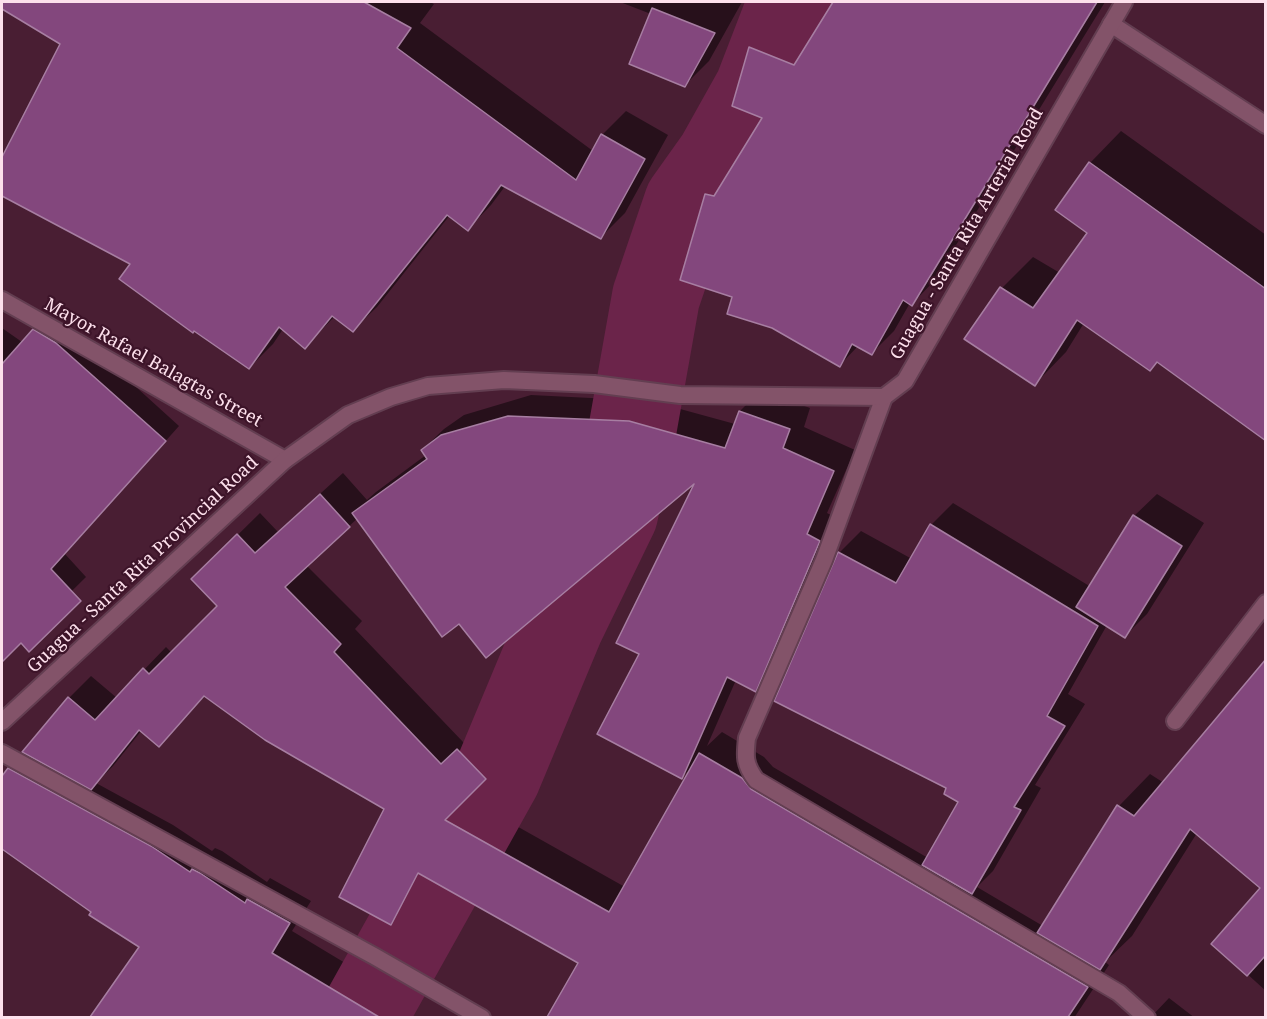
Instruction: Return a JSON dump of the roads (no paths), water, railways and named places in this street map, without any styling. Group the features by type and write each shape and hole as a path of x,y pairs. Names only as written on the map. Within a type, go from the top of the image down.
{"street":[{"name":"Guagua - Santa Rita Arterial Road","path":"884,397 905,381 1124,2"},
{"path":"1112,24 1266,125"},
{"name":"Mayor Rafael Balagtas Street","path":"2,300 285,460"},
{"name":"Guagua - Santa Rita Provincial Road","path":"2,722 285,460 348,415 391,396 428,386 504,380 594,384 680,395 884,397"},
{"path":"884,397 824,560 747,738 745,755 747,769 756,780 1119,993 1147,1017"},
{"path":"1175,722 1266,603"},
{"path":"2,753 482,1017"}],"waterway":[{"path":"362,1018 497,776 560,625 614,514 632,432 656,297 688,203 720,158 758,90 792,2"}]}
